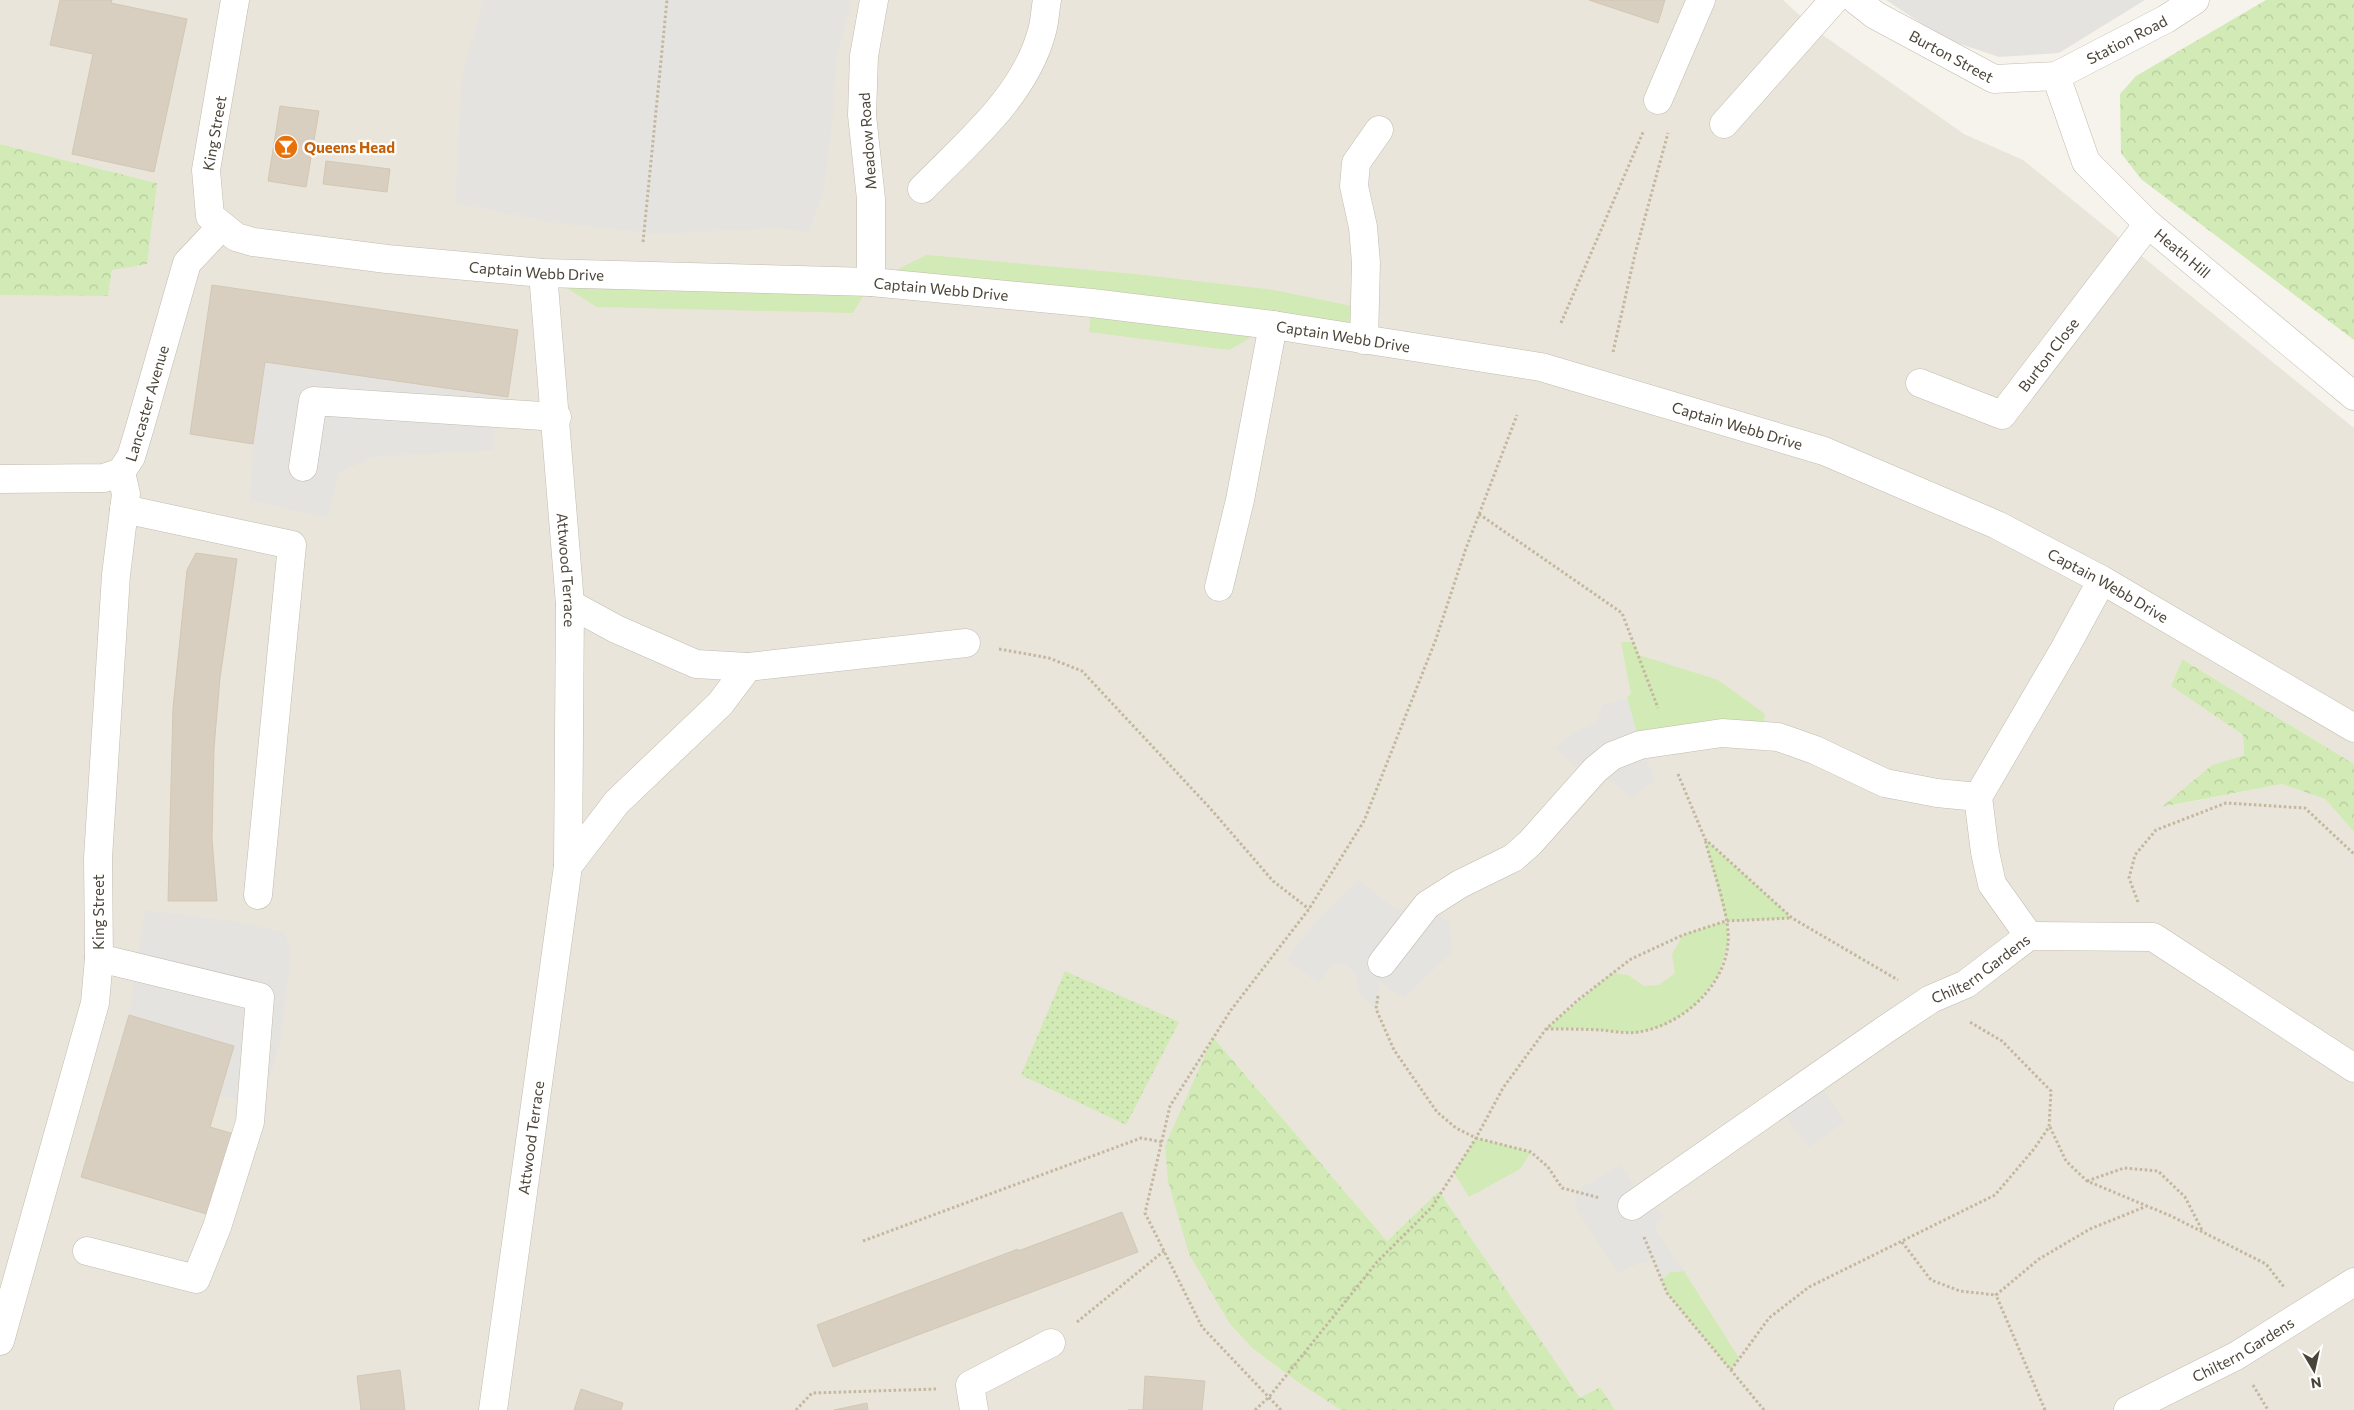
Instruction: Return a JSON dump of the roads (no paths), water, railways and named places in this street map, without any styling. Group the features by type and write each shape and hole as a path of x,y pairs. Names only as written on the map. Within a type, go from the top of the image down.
{"street":[{"name":"King Street","path":"235,0 206,170 210,216 236,237 253,242"},
{"name":"Meadow Road","path":"871,282 872,199 862,115 864,56 874,0"},
{"path":"922,189 999,110 1030,58 1042,31 1047,0"},
{"path":"1660,95 1701,0"},
{"path":"1724,124 1834,0"},
{"name":"Burton Street","path":"1856,0 1875,15 1994,79 2056,76"},
{"name":"Station Road","path":"2056,76 2166,19 2195,0"},
{"name":"Heath Hill","path":"2056,76 2086,162 2148,224 2354,396"},
{"path":"1364,340 1366,263 1363,227 1354,186 1356,163 1379,130"},
{"name":"Burton Close","path":"1920,383 2002,415 2148,224"},
{"name":"Lancaster Avenue","path":"0,479 104,478 121,472 131,457 187,264 222,227"},
{"name":"Captain Webb Drive","path":"253,242 386,259 544,273 871,282 1092,303 1272,325 1541,367 1824,451 1997,525 2102,580 2354,728"},
{"name":"Attwood Terrace","path":"493,1410 568,866 570,604 557,417 544,273"},
{"path":"1219,587 1240,500 1272,325"},
{"path":"304,467 313,401 557,417"},
{"name":"King Street","path":"0,1340 95,1003 99,958 98,858 116,575 126,494 121,472"},
{"path":"124,509 292,545 258,895"},
{"path":"2029,936 1992,884 1985,852 1978,797 2065,648 2102,580"},
{"path":"570,604 616,629 696,664 748,667 966,643"},
{"name":"Attwood Terrace","path":"568,866 616,802 720,704 748,667"},
{"path":"1382,963 1427,905 1460,884 1513,858 1530,843 1595,770 1612,756 1640,745 1722,732 1778,737 1815,750 1885,782 1937,792 1978,797"},
{"name":"Chiltern Gardens","path":"1632,1206 1931,999 1966,984 2029,936 2153,937 2354,1068"},
{"path":"87,1251 196,1279 217,1227 250,1122 260,997 99,958"},
{"name":"Chiltern Gardens","path":"2128,1410 2236,1356 2354,1282"},
{"path":"972,1398 1052,1343"}],"place":[{"name":"Queens Head","path":"286,147"}]}
